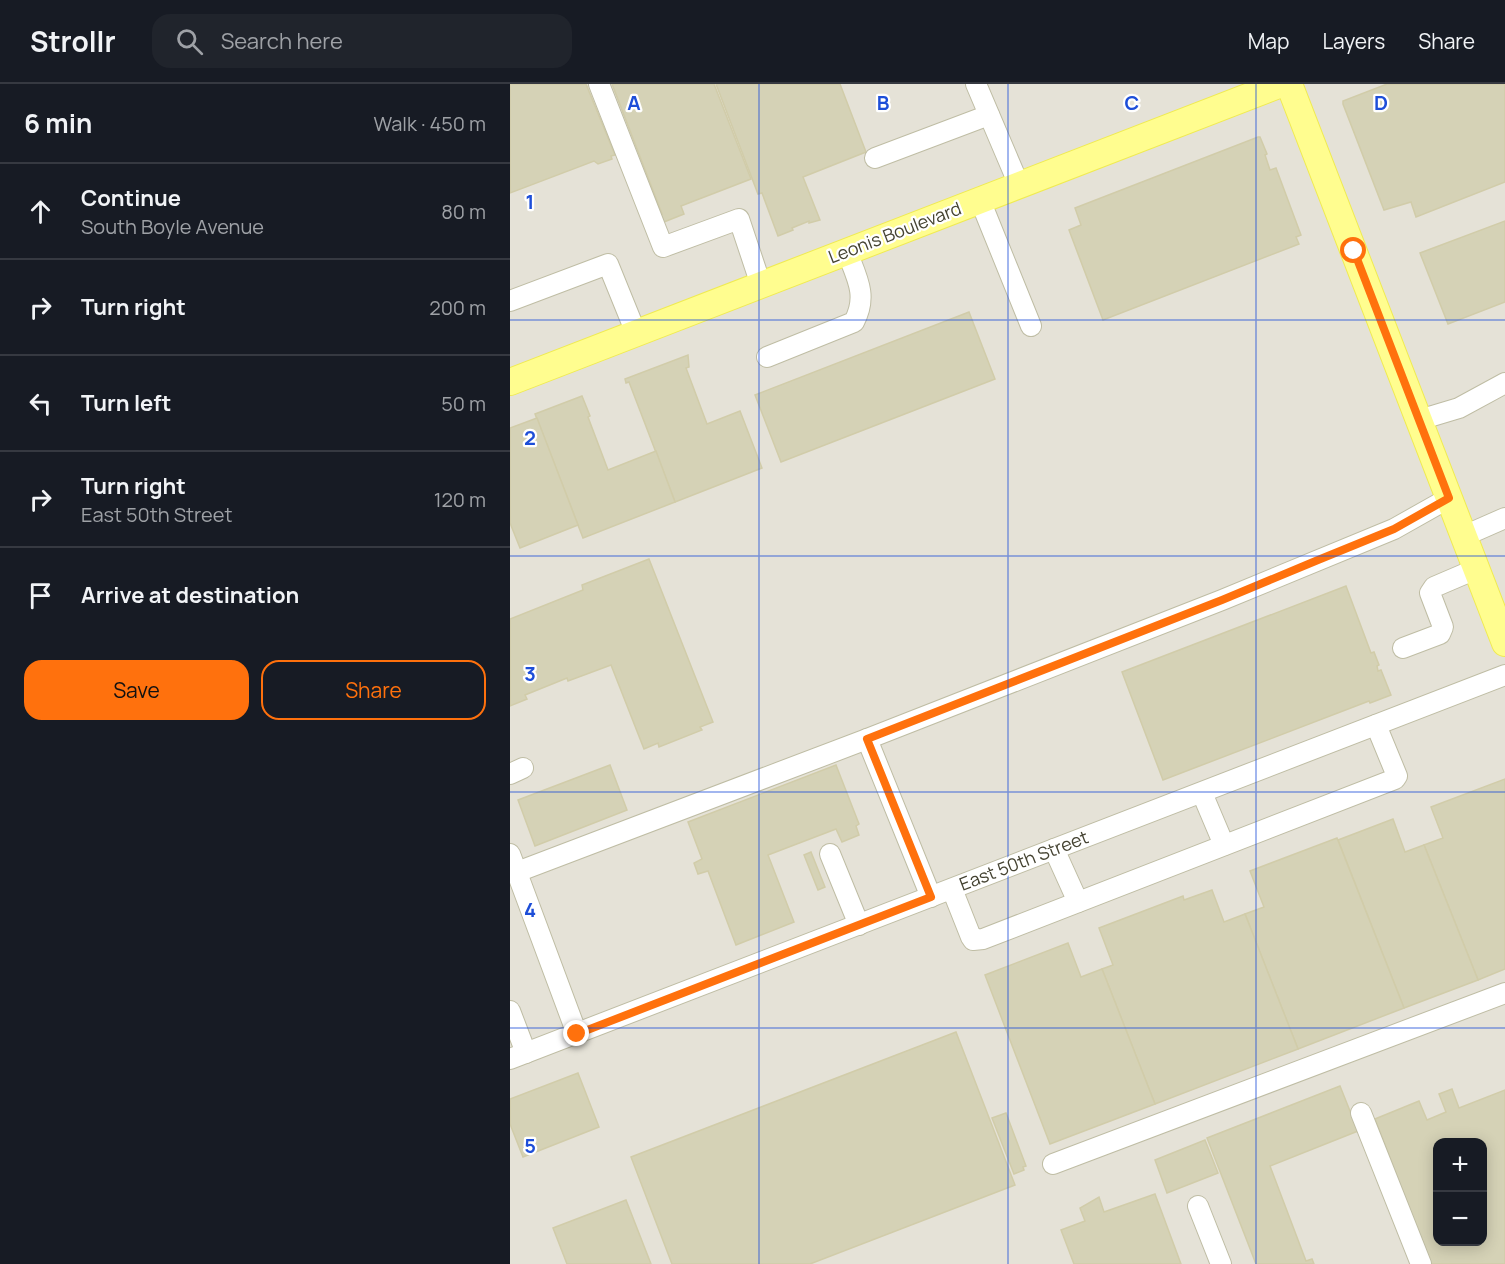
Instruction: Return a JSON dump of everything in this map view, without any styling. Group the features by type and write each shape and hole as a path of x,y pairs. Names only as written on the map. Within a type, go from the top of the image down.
{"main road":[{"name":"Leonis Boulevard","path":"510,382 1281,84"},
{"path":"1289,84 1505,643"}],"street":[{"path":"599,84 663,247 740,219 761,285"},
{"path":"975,84 1019,185"},
{"path":"875,158 989,115"},
{"path":"980,200 1031,326"},
{"path":"767,357 854,322 860,310 861,289 847,252"},
{"path":"510,301 608,264 636,333"},
{"path":"1419,420 1459,408 1505,383"},
{"path":"577,1034 513,863 867,739 1394,529 1449,498"},
{"path":"1464,536 1505,518"},
{"path":"1403,648 1440,634 1443,627 1430,593 1434,587 1476,569"},
{"name":"East 50th Street","path":"518,1056 1505,675"},
{"path":"952,889 970,937 978,940 1078,902 1395,779 1397,776 1376,725"},
{"path":"867,739 931,897"},
{"path":"1202,793 1224,845"},
{"path":"1054,849 1078,902"},
{"path":"830,854 859,925"},
{"path":"1053,1164 1505,993"},
{"path":"510,1011 518,1056"},
{"path":"1361,1113 1421,1264"},
{"path":"1198,1206 1221,1264"}],"shaded area":[{"path":"510,84 1505,84 1505,1264 510,1264"}],"building":[{"path":"510,84 586,84 615,155 611,156 612,159 598,164 594,161 510,193"},
{"path":"612,84 714,84 751,179 681,206 684,214 664,222"},
{"path":"716,84 840,84 866,152 803,177 820,220 809,223 809,221 778,236 762,193 758,194"},
{"path":"1387,84 1505,84 1505,182 1416,217 1411,202 1384,210 1343,101"},
{"path":"1258,137 1267,154 1265,155 1270,170 1276,168 1301,235 1296,237 1299,244 1103,320 1069,230 1081,225 1075,208"},
{"path":"1505,221 1505,302 1448,324 1420,253"},
{"path":"969,312 995,379 781,462 755,395"},
{"path":"688,355 689,367 686,368 707,424 740,411 762,468 675,502 629,382 626,383 625,379"},
{"path":"582,396 608,470 656,451 675,502 583,538 535,414"},
{"path":"537,418 578,525 520,548 510,523 510,428"},
{"path":"649,559 713,722 700,727 702,730 659,747 658,743 644,749 611,665 568,681 567,678 525,695 527,699 510,706 510,619 583,590 582,585"},
{"path":"1346,586 1371,653 1374,652 1379,665 1377,666 1378,671 1381,670 1391,695 1370,703 1369,701 1163,780 1122,672"},
{"path":"610,765 627,810 535,846 518,800"},
{"path":"836,765 859,824 856,826 859,835 842,842 836,829 768,855 794,922 736,945 708,871 698,874 694,863 702,859 688,822"},
{"path":"1505,779 1505,969 1478,980 1424,845 1443,838 1431,807"},
{"path":"1393,819 1405,852 1424,845 1478,980 1404,1008 1338,840"},
{"path":"1337,838 1404,1008 1298,1049 1245,914 1264,907 1250,871"},
{"path":"811,852 825,887 818,890 804,855"},
{"path":"1212,890 1224,922 1245,914 1298,1049 1155,1104 1102,969 1113,965 1099,928 1183,896 1184,900"},
{"path":"1068,943 1081,977 1102,969 1155,1104 1050,1144 985,975"},
{"path":"956,1032 1015,1185 810,1264 672,1264 631,1157"},
{"path":"578,1073 599,1127 523,1157 510,1124 510,1099"},
{"path":"1340,1086 1358,1131 1270,1166 1306,1261 1312,1259 1314,1264 1256,1264 1207,1138"},
{"path":"1452,1089 1459,1108 1505,1090 1505,1264 1431,1264 1375,1119 1419,1101 1427,1120 1446,1112 1439,1094"},
{"path":"1006,1113 1026,1166 1023,1167 1024,1170 1014,1174 992,1118"},
{"path":"1205,1140 1218,1173 1167,1193 1155,1160"},
{"path":"1155,1194 1181,1264 1074,1264 1061,1230 1085,1221 1080,1208 1099,1197 1104,1212"},
{"path":"626,1200 651,1264 567,1264 553,1228"}],"route":[{"path":"577,1034 931,897 867,739 1222,600 1394,529 1449,498 1354,251"}]}
